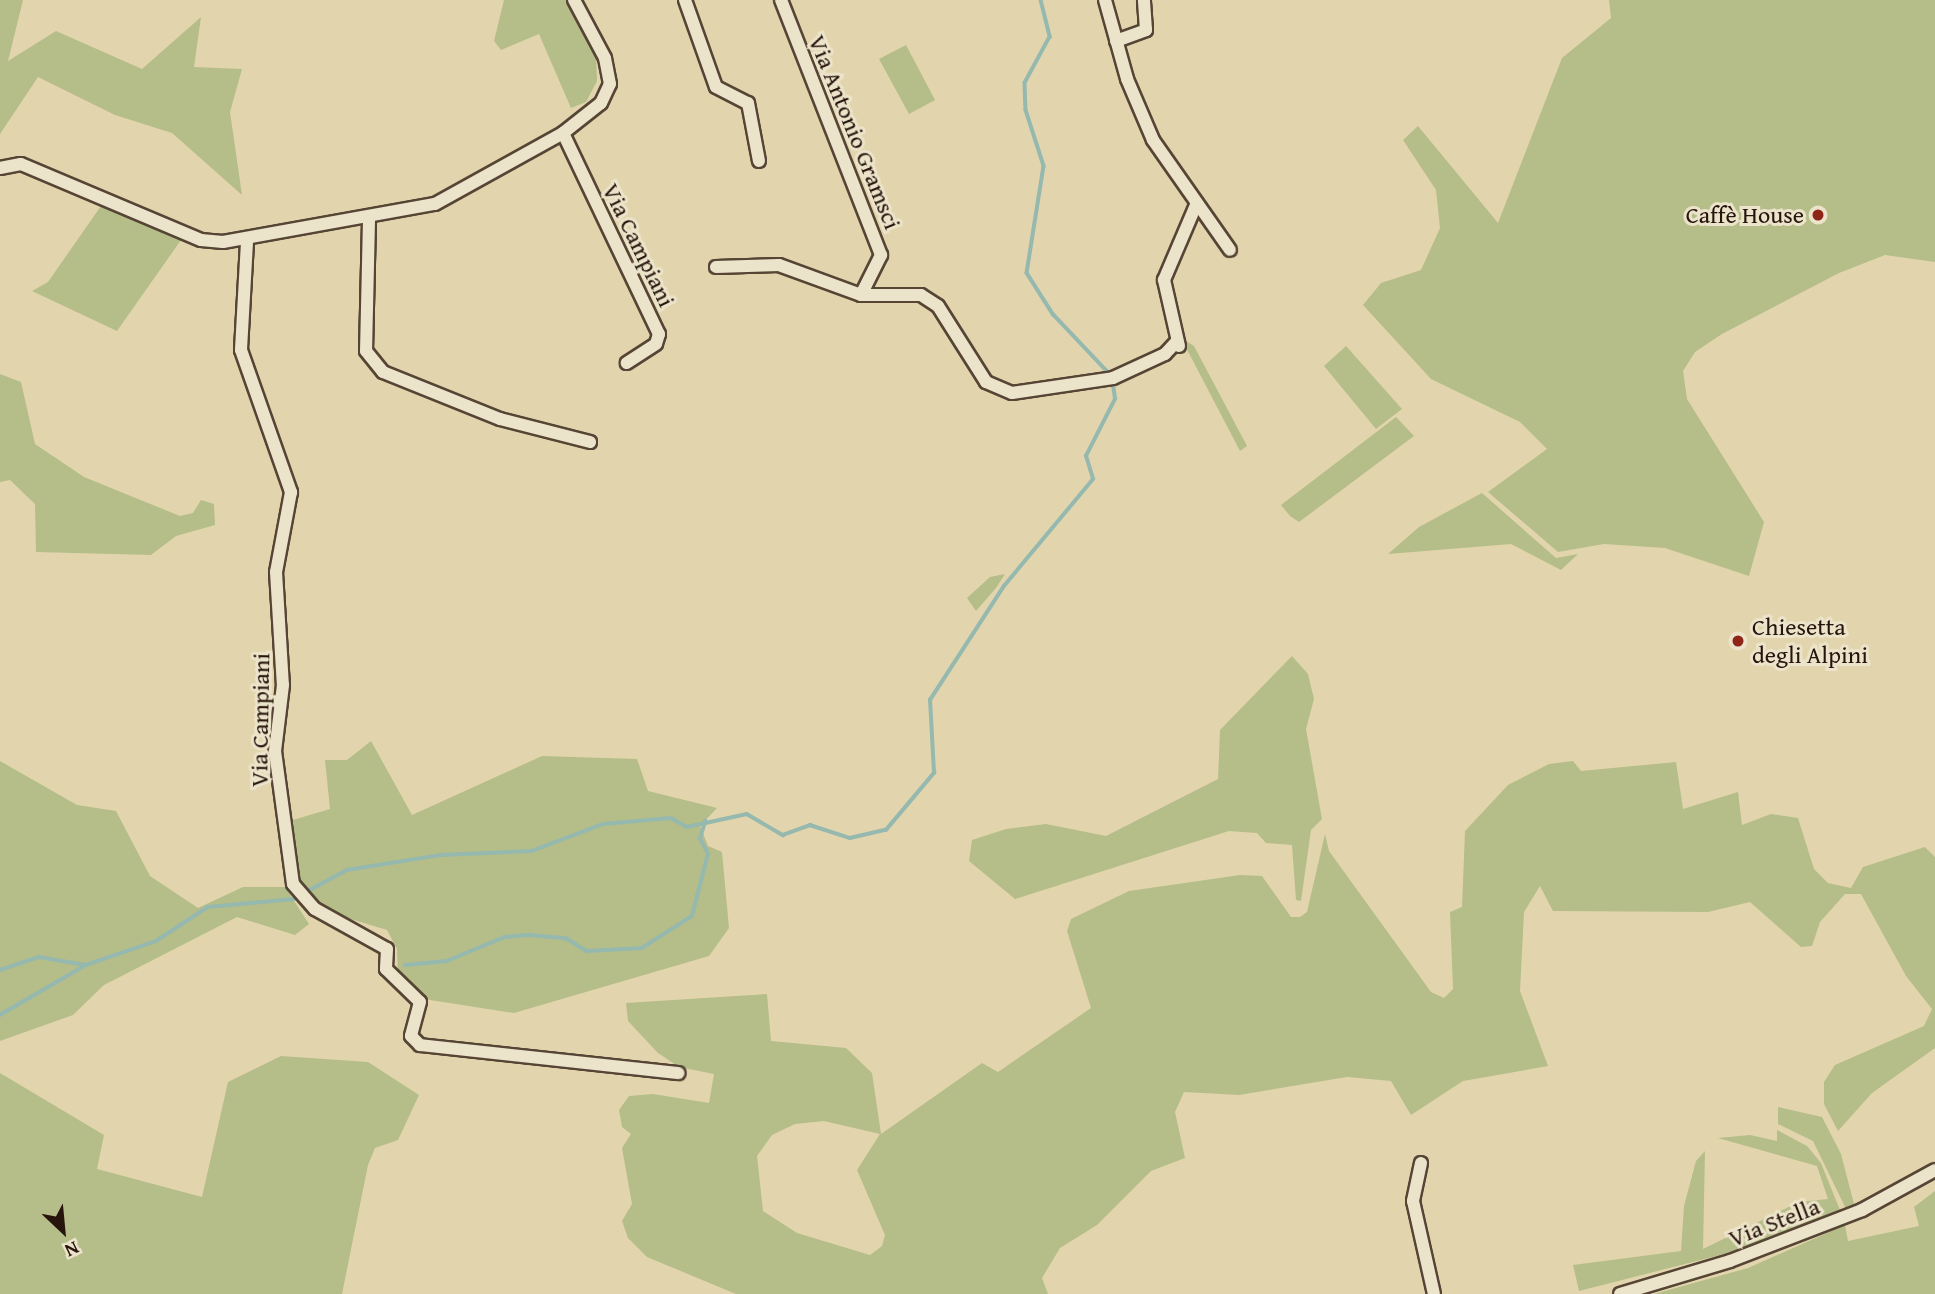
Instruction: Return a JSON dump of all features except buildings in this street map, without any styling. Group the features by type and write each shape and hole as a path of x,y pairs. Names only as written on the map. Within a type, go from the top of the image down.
{"street":[{"path":"0,169 21,164 49,173 201,240 247,242 369,220 435,204 563,133 601,103 610,84 605,58 574,0"},
{"path":"685,0 716,87 748,103 759,161"},
{"name":"Via Antonio Gramsci","path":"781,0 881,255 861,295"},
{"path":"1105,0 1116,41 1153,140 1230,250"},
{"path":"1116,41 1146,30 1144,0"},
{"name":"Via Campiani","path":"563,133 660,334 656,344 626,363"},
{"path":"716,267 779,265 861,295 921,295 938,306 986,382 1012,393 1113,378 1165,354 1178,343 1164,280 1196,205"},
{"path":"369,220 366,351 383,372 500,419 590,442"},
{"name":"Via Campiani","path":"247,242 241,350 291,492 276,572 283,685 275,751 293,884 315,909 387,949 386,969 420,1002 411,1036 420,1045 678,1073"},
{"path":"1421,1163 1413,1201 1434,1294"},
{"name":"Via Stella","path":"1620,1294 1730,1261 1862,1210 1935,1170"}],"green space":[{"path":"0,0 23,0 8,61 56,31 142,69 201,17 194,67 242,69 230,112 242,195 172,133 115,115 38,77 0,134"},
{"path":"504,0 569,0 596,54 597,81 586,102 571,108 539,34 501,50 494,41"},
{"path":"1609,0 1935,0 1935,262 1885,255 1839,273 1722,334 1695,352 1683,371 1687,399 1764,522 1749,576 1665,548 1604,544 1558,552 1488,492 1547,449 1520,422 1431,379 1363,305 1381,283 1421,270 1440,228 1436,190 1403,140 1418,126 1498,223 1562,58 1611,18"},
{"path":"906,45 935,100 909,114 879,59"},
{"path":"101,206 181,240 117,331 32,291 48,282"},
{"path":"1181,338 1194,346 1247,446 1240,451"},
{"path":"1346,346 1402,409 1376,429 1324,366"},
{"path":"0,374 21,382 35,444 84,477 180,516 193,513 201,500 214,504 215,525 176,536 151,555 36,552 35,504 10,480 0,482"},
{"path":"1396,417 1414,436 1299,522 1290,516 1281,505"},
{"path":"1482,493 1556,558 1578,554 1561,570 1511,544 1388,554 1419,527"},
{"path":"1005,574 976,611 967,598 990,577"},
{"path":"1292,656 1308,674 1314,699 1306,729 1322,819 1311,830 1301,901 1296,900 1292,845 1266,843 1257,833 1229,831 1015,899 969,861 972,840 1006,829 1046,824 1106,836 1218,779 1220,730"},
{"path":"371,741 412,815 542,756 637,759 648,791 717,808 700,826 708,846 722,852 729,928 709,956 514,1013 424,999 398,976 397,949 387,930 331,913 311,900 298,876 293,820 330,809 325,760 347,760"},
{"path":"0,761 77,805 116,811 150,876 198,908 243,887 285,887 309,924 295,935 237,917 104,985 73,1015 0,1041"},
{"path":"1573,761 1581,771 1676,762 1683,809 1738,792 1742,825 1771,814 1798,818 1814,869 1828,883 1851,888 1863,867 1925,847 1935,857 1935,1048 1872,1093 1838,1131 1824,1104 1824,1082 1835,1065 1924,1026 1932,1009 1906,976 1861,894 1845,894 1820,922 1812,946 1801,947 1750,902 1708,912 1553,911 1540,886 1524,912 1520,991 1548,1066 1463,1081 1411,1115 1391,1081 1347,1077 1239,1095 1184,1092 1175,1112 1185,1158 1151,1171 1097,1225 1060,1248 1042,1278 1048,1294 736,1294 647,1257 628,1238 622,1221 632,1204 622,1148 631,1134 622,1127 619,1110 629,1096 653,1094 709,1103 714,1074 679,1067 658,1053 628,1021 626,1003 767,994 771,1041 846,1048 872,1073 881,1134 982,1063 998,1072 1091,1008 1067,931 1071,919 1129,891 1240,875 1262,876 1291,917 1300,917 1307,912 1325,834 1329,851 1431,992 1444,998 1453,989 1450,912 1462,907 1465,831 1508,785 1549,764","holes":["824,1121 880,1134 857,1170 885,1235 882,1246 870,1255 797,1233 763,1211 757,1156 772,1135 795,1124"]},
{"path":"281,1056 368,1062 419,1095 398,1140 375,1148 368,1165 342,1294 0,1294 0,1073 104,1135 97,1169 202,1197 228,1082"},
{"path":"1778,1107 1822,1117 1841,1154 1855,1208 1847,1211 1813,1141 1778,1124"},
{"path":"1777,1130 1807,1146 1821,1163 1840,1210 1728,1253 1579,1291 1573,1265 1681,1251 1684,1206 1696,1161 1705,1151 1703,1249 1799,1202 1828,1199 1817,1166 1718,1138 1750,1135 1777,1141"},
{"path":"1935,1191 1935,1294 1654,1294 1748,1268 1845,1225 1848,1241 1919,1226 1914,1207"}],"waterway":[{"path":"1041,0 1050,37 1025,83 1026,110 1044,166 1027,273 1053,314 1108,372"},
{"path":"306,892 347,870 441,855 532,851 603,824 671,818 687,827 747,814 783,835 810,825 850,838 886,830 934,773 930,700 1004,586 1093,479 1086,456 1115,399 1113,385"},
{"path":"405,965 447,961 505,937 529,935 566,938 587,951 642,948 692,916 708,854 700,839 705,821"},
{"path":"0,970 39,957 86,965 156,941 208,907 294,899"},
{"path":"0,1015 86,965"}],"place":[{"name":"Caffè House","path":"1818,215"},
{"name":"Chiesetta degli Alpini","path":"1738,641"}]}
